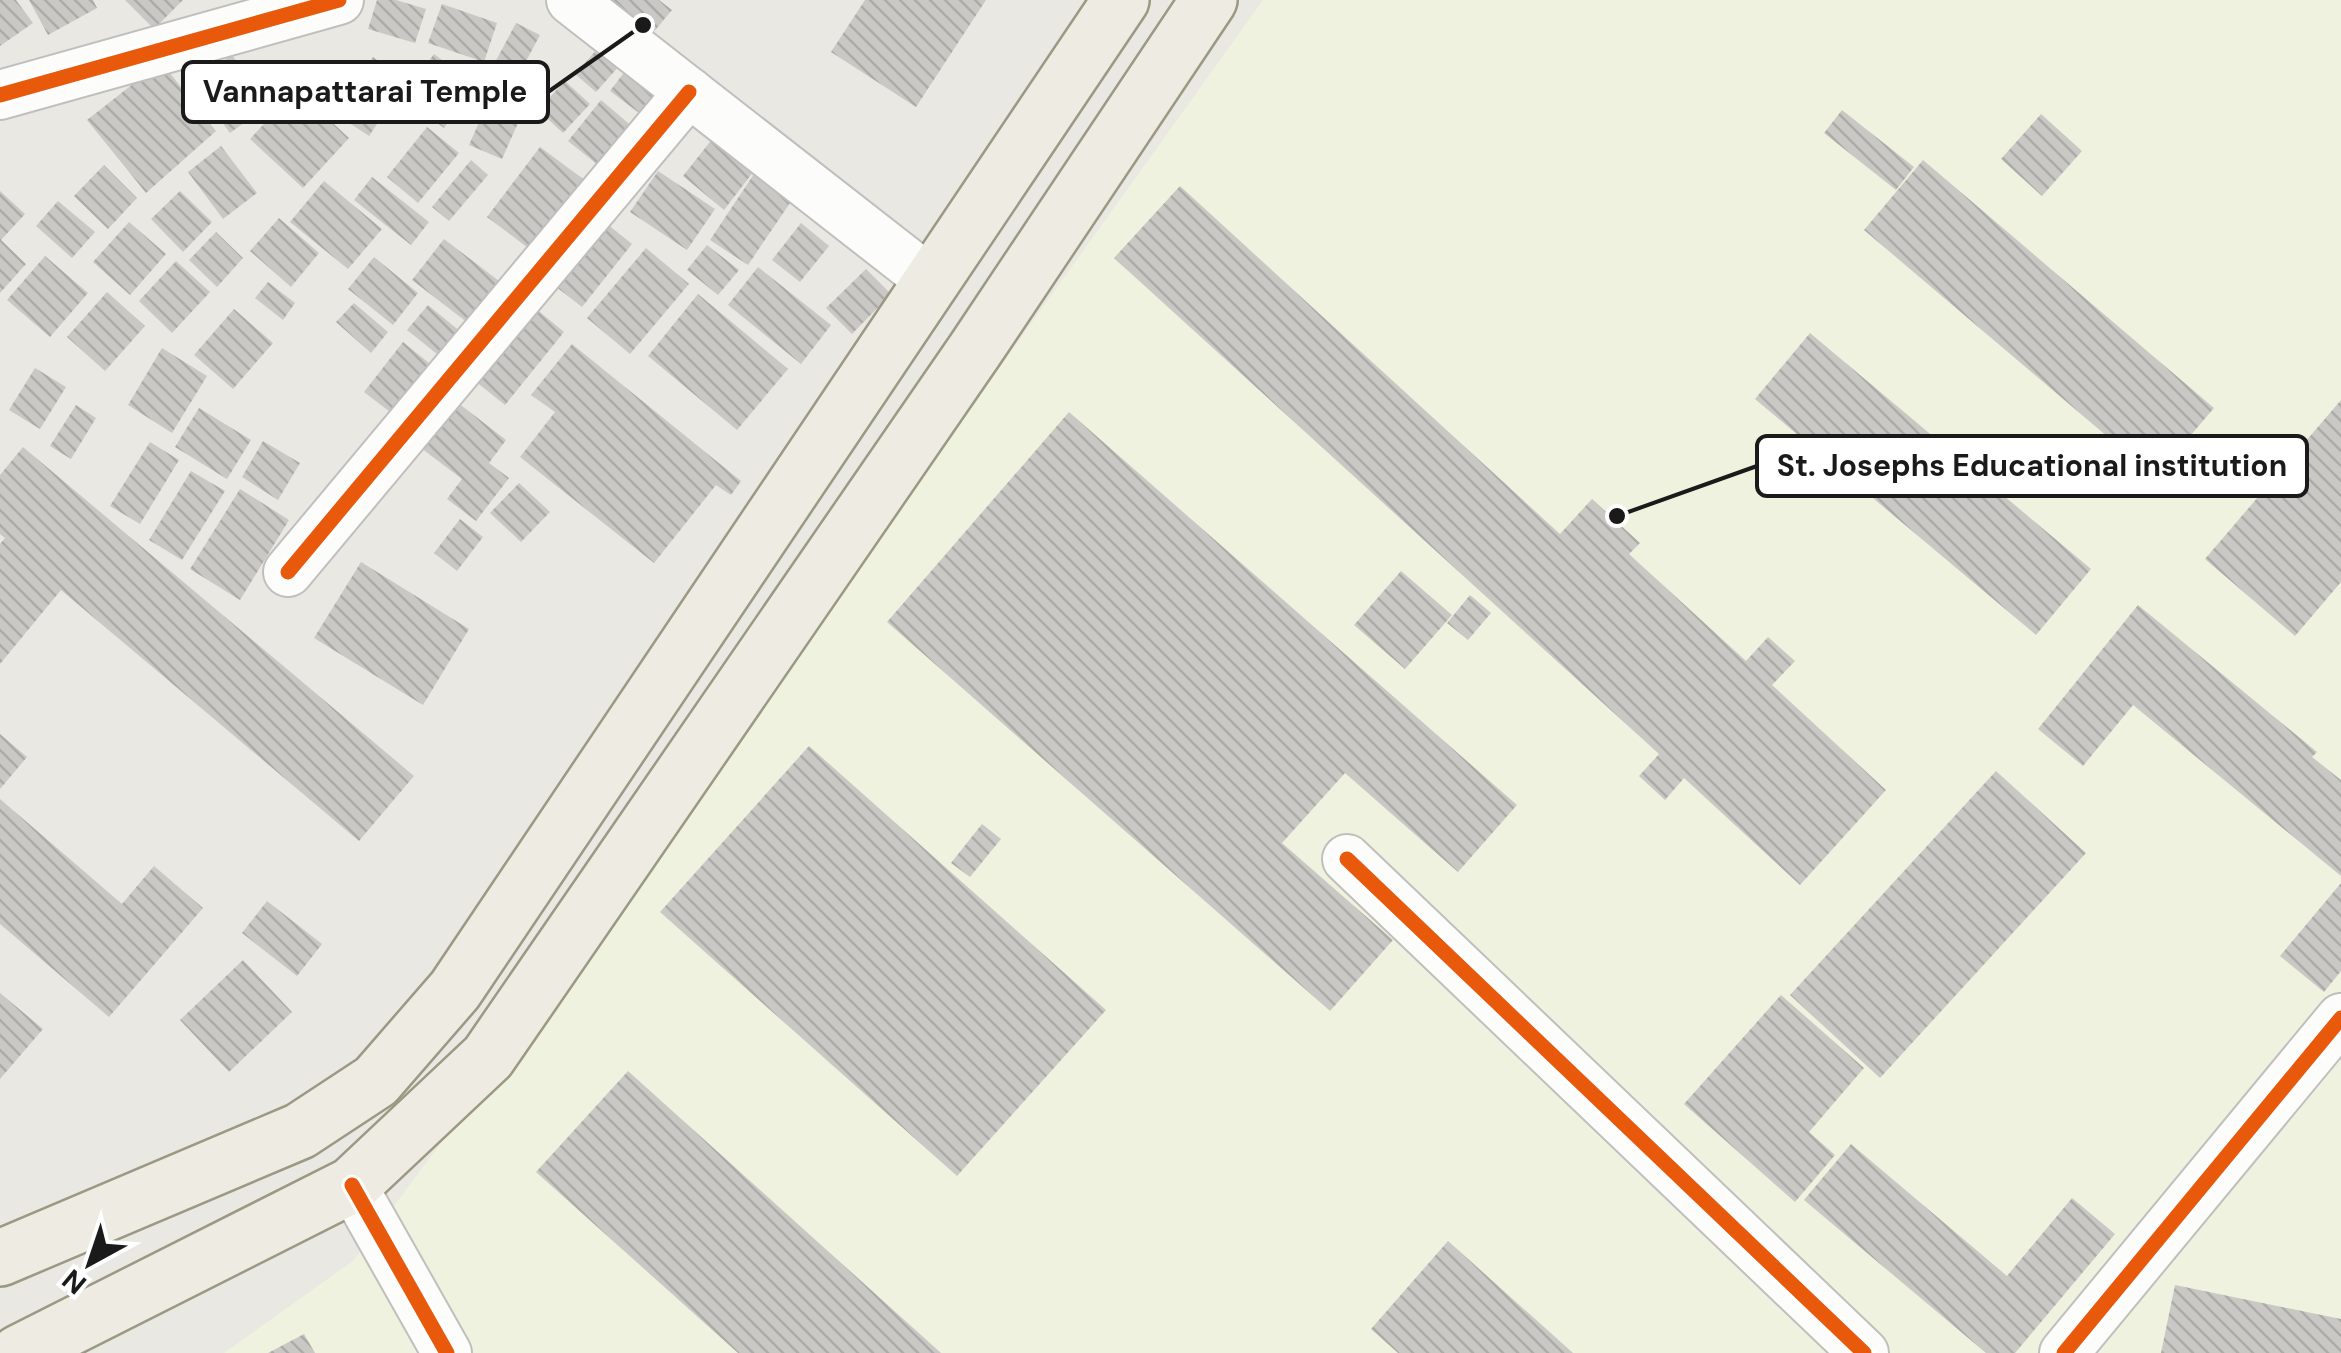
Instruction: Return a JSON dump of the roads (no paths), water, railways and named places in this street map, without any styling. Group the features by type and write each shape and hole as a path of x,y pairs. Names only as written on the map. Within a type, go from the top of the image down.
{"main road":[{"path":"0,1258 300,1131 376,1081 455,990 1122,0"},
{"path":"19,1353 352,1185 488,1057 975,350 1209,0"}],"street":[{"path":"0,96 339,0"},
{"path":"571,0 931,281"},
{"path":"288,572 688,92"},
{"path":"1347,859 1864,1353"},
{"path":"2064,1353 2341,1018"},
{"path":"352,1185 448,1353"}],"place":[{"name":"Vannapattarai Temple","path":"643,25"},
{"name":"St. Josephs Educational institution","path":"1617,516"}]}
